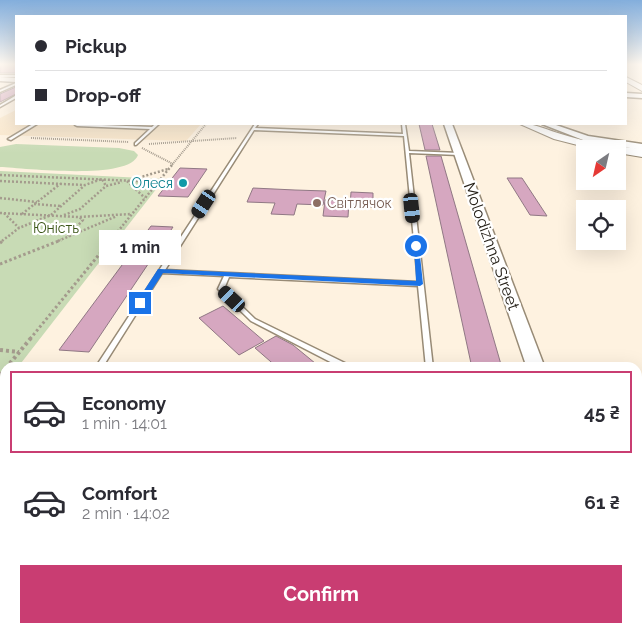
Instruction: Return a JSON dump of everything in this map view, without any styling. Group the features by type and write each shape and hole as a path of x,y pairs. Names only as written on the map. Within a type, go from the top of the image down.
{"main road":[{"path":"528,125 576,142"},
{"path":"626,151 642,153"}],"street":[{"path":"627,97 642,98"},
{"name":"Molodizhna Street","path":"448,125 534,362"},
{"path":"549,125 586,138 642,147"}],"lane":[{"path":"0,106 15,98"},
{"path":"12,138 33,125"},
{"path":"77,125 152,128"},
{"path":"137,143 156,125"},
{"path":"404,125 429,362"},
{"path":"102,362 254,126 404,136"},
{"path":"407,152 459,154"},
{"path":"160,271 420,284"},
{"path":"227,275 220,289 253,320 337,362"}],"path":[{"path":"11,362 205,125"},
{"path":"12,138 137,143 247,137"},
{"path":"137,143 173,164"},
{"path":"62,216 80,209 106,186 169,169"},
{"path":"0,175 158,182"},
{"path":"0,181 85,185 102,180"},
{"path":"102,180 106,186"},
{"path":"127,180 145,198"},
{"path":"22,214 60,184"},
{"path":"0,243 19,228 50,215 85,185"},
{"path":"0,198 37,202"},
{"path":"34,204 61,206"},
{"path":"78,217 80,209"},
{"path":"0,213 78,217 132,214"},
{"path":"4,213 19,228"},
{"path":"0,264 32,254 120,214"},
{"path":"65,239 83,220 78,217"},
{"path":"0,350 19,352"}],"shaded area":[{"path":"15,110 15,125 200,125 186,141 0,135 0,118"}],"green space":[{"path":"16,144 119,148 134,151 138,155 130,163 116,168 97,170 75,171 0,167 0,147"},
{"name":"Юність","path":"0,171 164,179 22,362 0,362"}],"building":[{"path":"0,94 15,94 15,94 0,102"},
{"path":"419,125 432,125 440,150 425,150"},
{"path":"426,156 441,156 500,362 471,362"},
{"name":"Олеся","path":"180,168 207,169 188,197 158,196"},
{"path":"507,178 522,178 547,216 530,215"},
{"path":"253,188 326,191 323,205 297,204 294,215 271,214 275,203 247,202"},
{"path":"351,192 373,193 373,207 350,206"},
{"path":"325,200 349,201 348,217 323,216"},
{"path":"151,226 173,227 89,352 59,350"},
{"path":"223,306 264,341 239,355 199,318"},
{"path":"276,336 293,345 314,362 271,362 255,348"}],"place":[{"name":"Олеся","path":"183,183"},
{"name":"Світлячок","path":"317,203"}],"route":[{"path":"140,303 160,271 420,284 416,246"}]}
